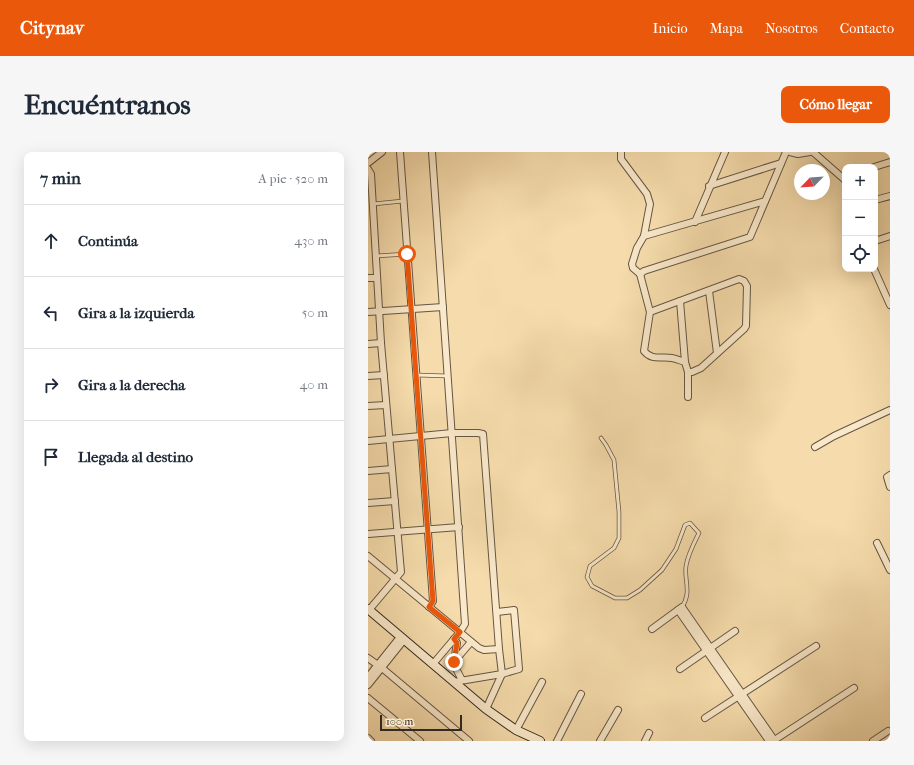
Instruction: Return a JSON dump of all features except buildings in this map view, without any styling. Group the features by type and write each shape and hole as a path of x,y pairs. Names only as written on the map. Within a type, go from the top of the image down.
{"main road":[{"path":"368,610 433,664 458,681 486,708 516,730 540,741"}],"street":[{"path":"368,163 382,152"},
{"path":"400,152 433,601 429,607"},
{"path":"432,152 465,624 433,664"},
{"path":"695,222 709,186 725,152"},
{"path":"640,274 644,271 750,237 786,152"},
{"path":"790,152 798,154 810,152"},
{"path":"813,152 842,176"},
{"path":"621,153 621,159 647,194 650,204 644,236 637,248 632,264 633,268 640,274 650,312 644,351 653,358 672,358 685,362"},
{"path":"878,166 890,162"},
{"path":"709,186 782,163"},
{"path":"368,169 372,174 373,204 371,217 376,248 386,405 401,572 368,610"},
{"path":"878,199 890,196"},
{"path":"644,236 765,201"},
{"path":"878,240 890,236"},
{"path":"368,248 376,248"},
{"path":"875,272 890,304"},
{"path":"368,278 377,278"},
{"path":"650,312 739,280 744,281 747,286 746,326 701,368 688,372"},
{"path":"709,291 717,353"},
{"path":"680,301 685,362 688,372 688,397"},
{"path":"368,312 443,307"},
{"path":"368,344 382,343"},
{"path":"368,376 384,375"},
{"path":"368,406 386,405"},
{"path":"815,447 834,436 890,410"},
{"path":"368,440 452,433 483,434 502,674 486,708"},
{"path":"368,471 392,469"},
{"path":"890,475 887,477 890,487"},
{"path":"368,503 395,501"},
{"path":"368,534 459,527"},
{"path":"876,543 890,570"},
{"path":"368,556 479,648 484,650 499,649"},
{"path":"652,629 680,608 773,741 854,688"},
{"path":"454,639 457,643 454,666 458,681 502,674 520,668 514,610 497,612"},
{"path":"680,668 735,631"},
{"path":"368,685 380,666 402,638"},
{"path":"454,662 471,642"},
{"path":"705,718 816,646"},
{"path":"368,658 380,666 469,741"},
{"path":"368,677 380,666"},
{"path":"516,730 542,682"},
{"path":"557,741 581,694"},
{"path":"368,698 420,741"},
{"path":"600,741 618,710"},
{"path":"873,741 888,731"},
{"path":"645,741 649,733"},
{"path":"368,738 371,741"}],"lane":[{"path":"373,204 404,201"},
{"path":"376,256 407,254"},
{"path":"416,375 448,376"},
{"path":"601,438 614,460 619,512 619,538 614,548 590,566 587,577 592,586 615,598 627,598 640,590 662,570 676,549 685,525 690,523 699,533 692,545 686,567 688,591 686,601 680,608"}],"route":[{"path":"407,254 422,436 433,601 429,607 460,632 454,639 457,643 454,662"}]}
